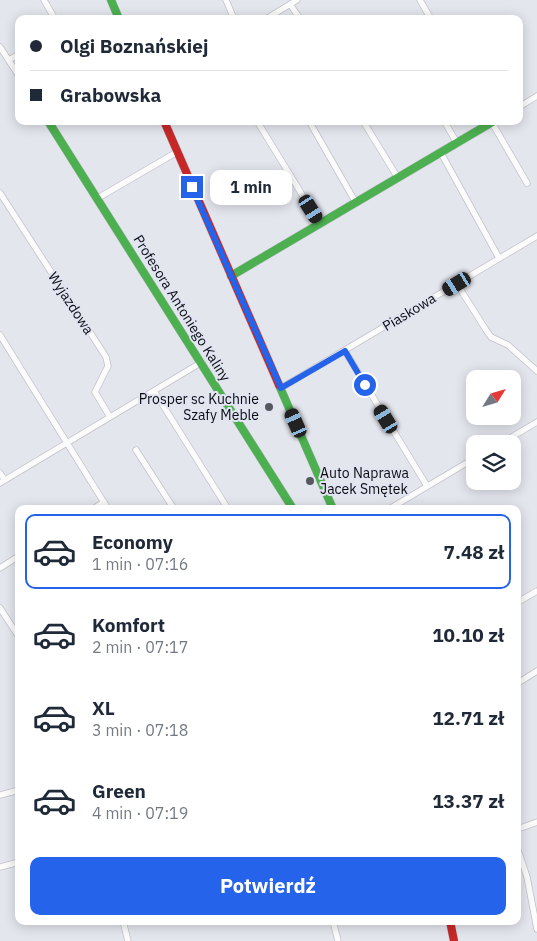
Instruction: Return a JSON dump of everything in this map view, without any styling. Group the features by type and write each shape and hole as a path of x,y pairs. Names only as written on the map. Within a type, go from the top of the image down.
{"street":[{"path":"44,0 53,15"},
{"path":"111,0 117,15"},
{"path":"226,0 232,15"},
{"path":"272,15 296,0"},
{"path":"420,0 429,15"},
{"path":"290,4 297,15"},
{"path":"0,47 15,70"},
{"path":"9,60 15,56"},
{"path":"523,105 537,96"},
{"name":"Profesora Antoniego Kaliny","path":"51,125 291,505"},
{"path":"166,125 331,505"},
{"path":"259,125 320,224"},
{"path":"311,125 356,202"},
{"path":"365,125 398,178"},
{"path":"446,125 457,143"},
{"path":"231,276 487,125"},
{"path":"494,125 527,183"},
{"path":"98,198 177,152"},
{"path":"442,153 499,258"},
{"name":"Wyjazdowa","path":"0,193 106,357 108,366 95,392 110,417"},
{"name":"Piaskowa","path":"281,388 537,236"},
{"path":"457,284 491,336 508,345 537,371"},
{"path":"0,335 106,505"},
{"path":"345,351 427,486"},
{"path":"0,473 2,482 202,362"},
{"path":"154,391 224,505"},
{"path":"515,435 537,422"},
{"path":"136,450 171,505"},
{"path":"396,505 466,463"},
{"path":"99,505 104,502"},
{"path":"0,568 15,559"},
{"path":"521,600 537,591"},
{"path":"0,608 15,630"},
{"path":"521,681 537,671"},
{"path":"0,795 15,791"},
{"path":"521,828 537,822"},
{"path":"521,859 527,877 537,929"},
{"path":"0,868 15,863"},
{"path":"123,925 128,941"},
{"path":"334,925 338,941"},
{"path":"451,925 454,941"}],"traffic: fast":[{"path":"111,0 117,15"},
{"path":"51,125 290,505"},
{"path":"231,276 487,125"},
{"path":"279,385 331,505"}],"traffic: jam":[{"path":"166,125 279,385"},
{"path":"451,925 454,941"}],"place":[{"name":"Prosper sc Kuchnie Szafy Meble","path":"269,407"},
{"name":"Auto Naprawa Jacek Smętek","path":"310,481"}],"route":[{"path":"192,187 281,388 345,351 365,385"}]}
